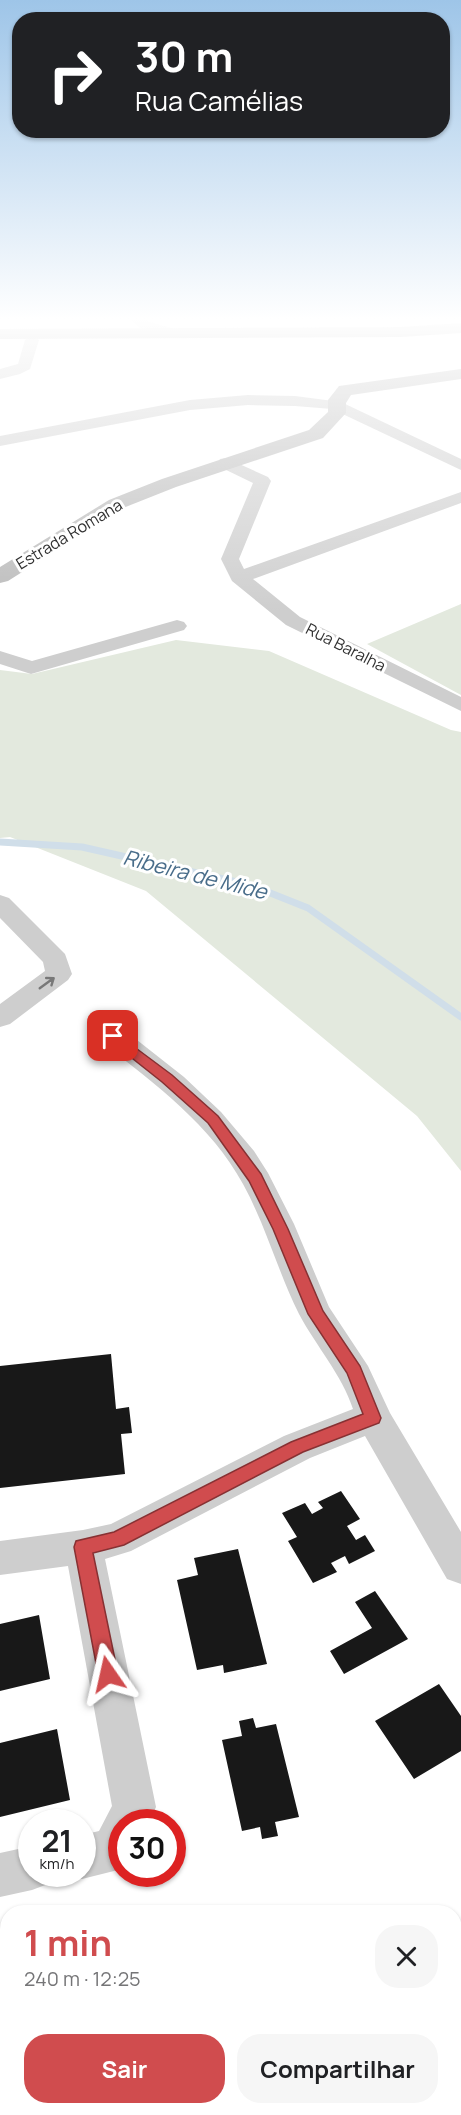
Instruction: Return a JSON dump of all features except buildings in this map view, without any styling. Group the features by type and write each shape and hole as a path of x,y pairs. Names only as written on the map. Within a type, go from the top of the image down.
{"street":[{"path":"0,441 134,416"},
{"name":"Estrada Romana","path":"0,576 116,504 226,463 316,434 335,416"},
{"path":"357,416 461,465"},
{"path":"226,463 262,481 230,559 238,577 461,497"},
{"name":"Rua Baralha","path":"238,577 293,621 461,705"},
{"path":"0,657 32,668 177,626"},
{"path":"0,903 56,960 59,974 0,1018"},
{"path":"113,1036 167,1078 213,1119 255,1178 280,1229 316,1314 354,1371 373,1418 461,1567"},
{"path":"0,1557 83,1547 118,1539 297,1447 373,1418"},
{"path":"83,1547 133,1809"},
{"path":"0,1875 18,1871"}],"shaded area":[{"path":"461,604 461,695 367,644"},
{"path":"176,640 269,651 451,730 461,732 461,1171 417,1116 146,891 10,837 0,838 0,670 32,674"}],"waterway":[{"name":"Ribeira de Mide","path":"0,842 82,847 250,885 308,908 461,1017"}],"route":[{"path":"108,1674 83,1547 118,1539 297,1447 373,1418 370,1405 354,1371 316,1314 280,1229 255,1178 213,1119 167,1078 113,1036"}]}
